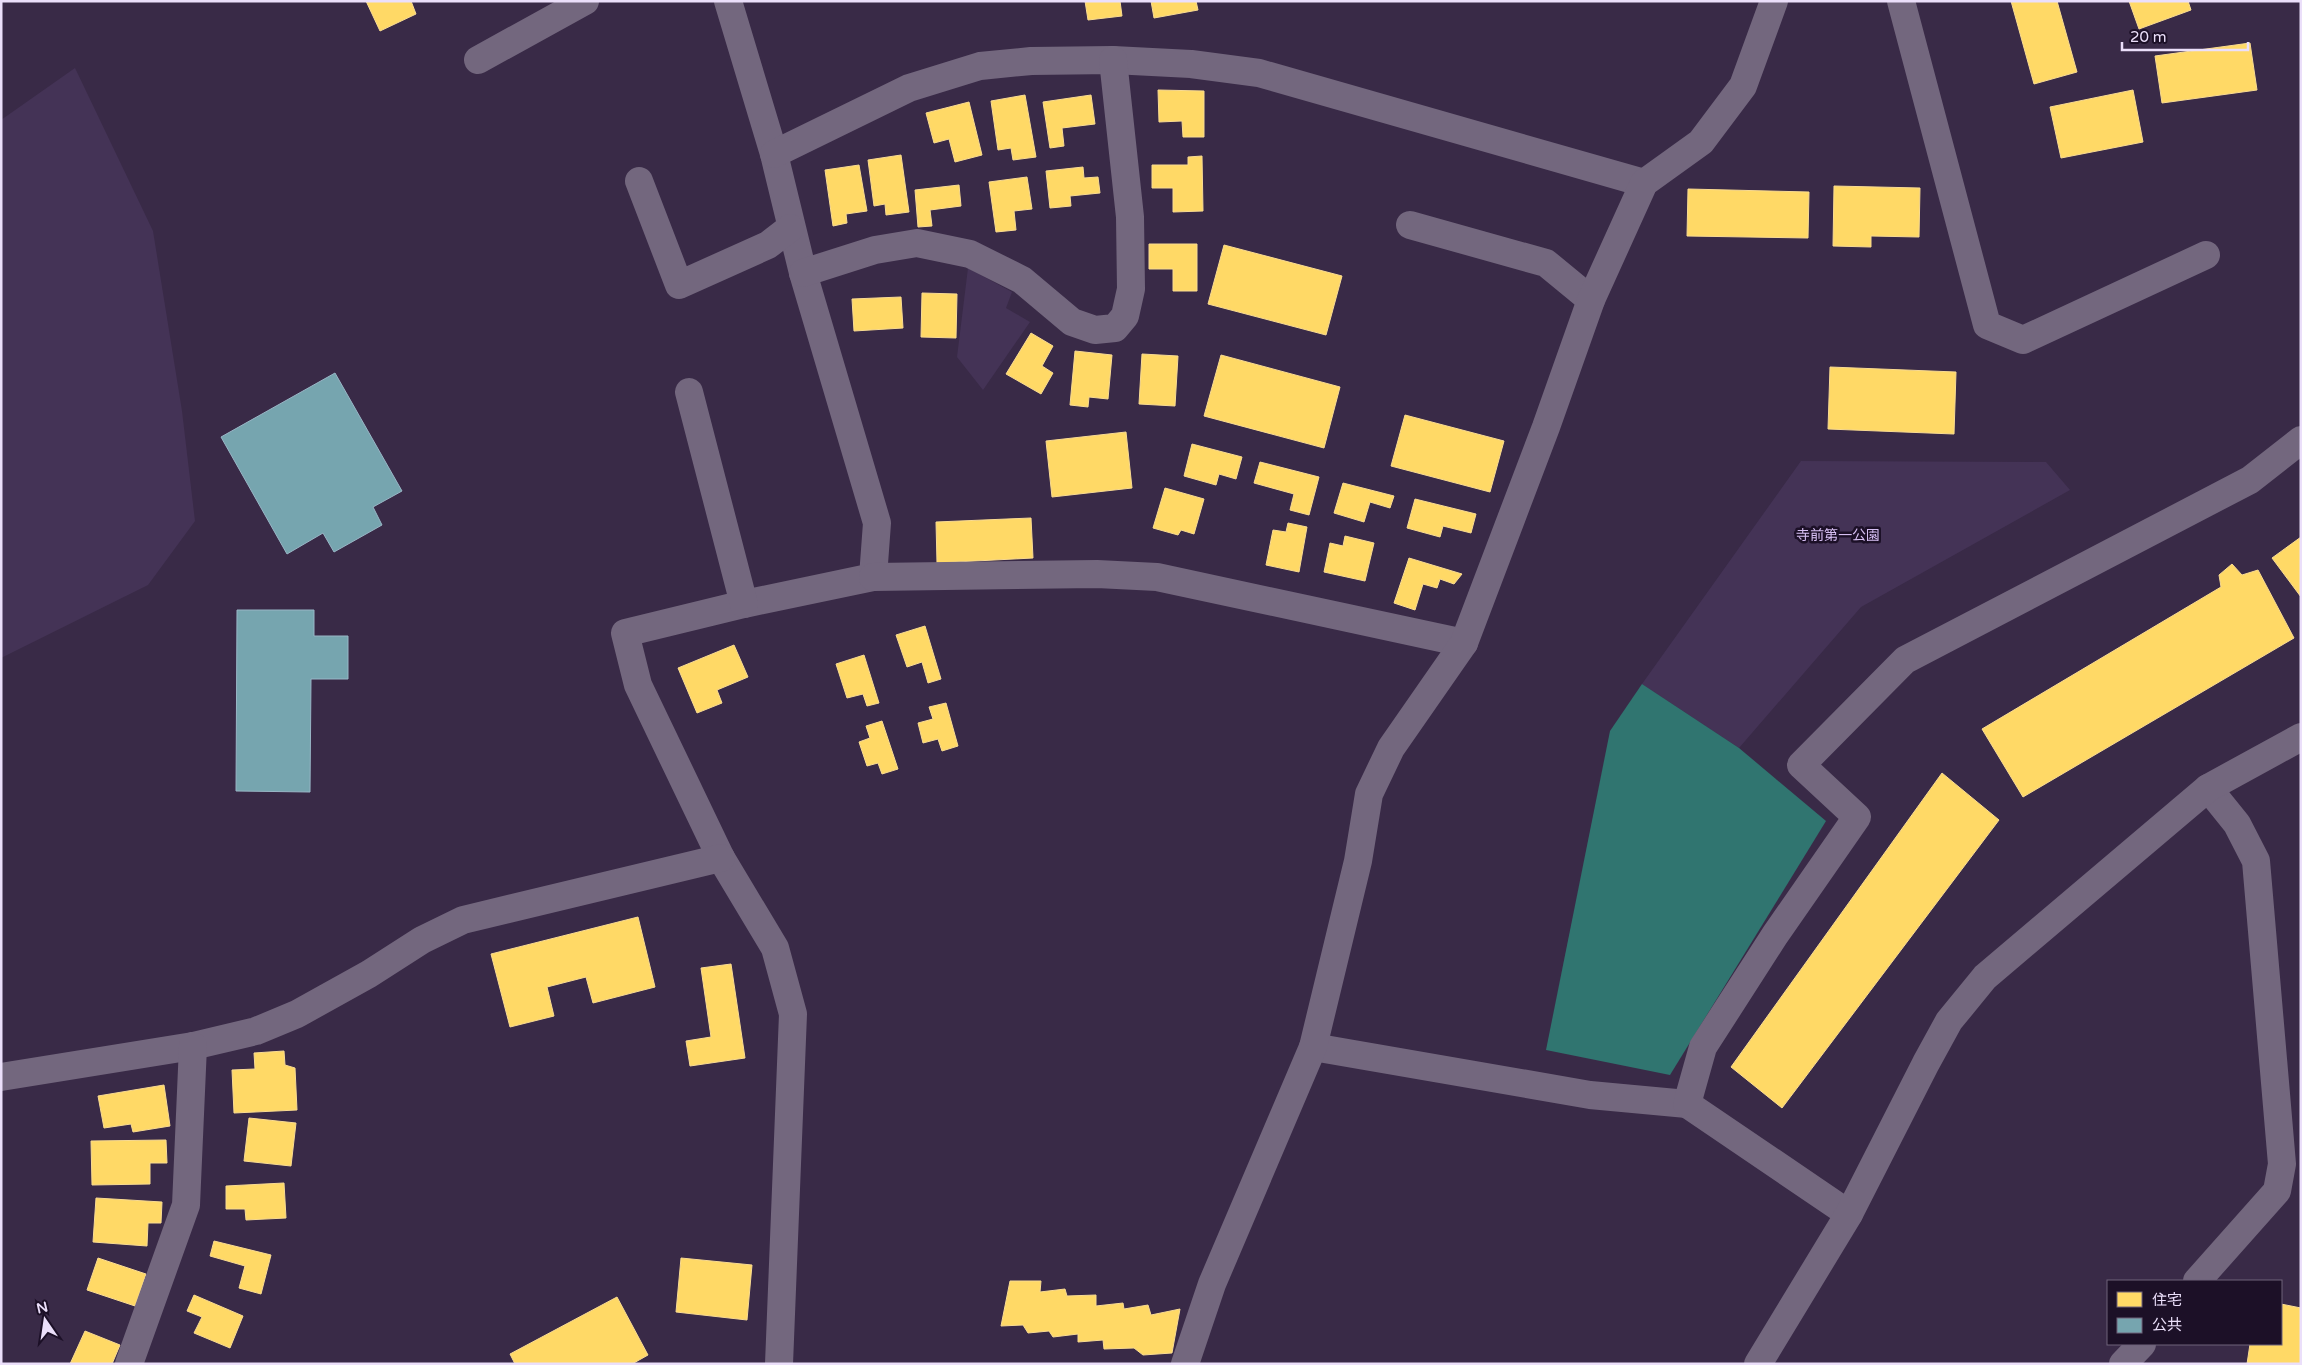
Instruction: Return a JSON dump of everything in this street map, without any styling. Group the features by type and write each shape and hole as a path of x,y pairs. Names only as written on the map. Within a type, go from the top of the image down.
{"street":[{"path":"478,60 585,1"},
{"path":"728,1 774,154 790,228 878,524 873,577"},
{"path":"1185,1364 1212,1284 1313,1047 1358,861 1369,794 1390,748 1464,642 1546,427 1591,300 1644,183 1701,142 1743,86 1774,1"},
{"path":"1901,1 1987,325 2023,340 2206,255"},
{"path":"774,154 909,88 980,66 1031,61 1113,60 1191,64 1259,73 1644,183"},
{"path":"803,273 875,250 917,243 970,254 1022,280 1072,322 1095,330 1115,328 1125,316 1131,289 1130,217 1113,60"},
{"path":"639,182 679,285 768,245 790,228"},
{"path":"1410,225 1546,263 1591,300"},
{"path":"688,392 744,604"},
{"path":"1688,1104 1703,1046 1774,936 1857,817 1801,765 1904,660 2250,480 2301,440"},
{"path":"779,1364 793,1014 775,948 722,858 638,685 625,633 744,604 873,577 1097,574 1157,577 1464,642"},
{"path":"1758,1364 1849,1214 1949,1020 1985,976 2208,788 2301,737"},
{"path":"2198,1280 2277,1191 2282,1164 2256,861 2237,824 2208,788"},
{"path":"1,1077 193,1046 256,1031 297,1014 368,974 422,940 463,920 722,858"},
{"path":"129,1364 186,1205 193,1046"},
{"path":"1313,1047 1590,1095 1688,1104 1849,1214"}],"green space":[{"path":"75,68 153,231 182,411 195,521 148,585 1,658 1,120"},
{"path":"968,268 1012,292 1006,308 1030,322 983,390 957,357"},
{"name":"寺前第一公園","path":"1801,461 2046,462 2070,490 1861,607 1739,748 1642,684"}],"shaded area":[{"path":"1642,684 1739,748 1826,821 1670,1075 1546,1050 1610,731"}],"building: 住宅":[{"path":"366,1 411,1 416,14 380,31"},
{"path":"1085,1 1120,1 1122,16 1088,20"},
{"path":"1151,1 1196,1 1198,10 1154,18"},
{"path":"2011,1 2057,1 2077,72 2034,84"},
{"path":"2129,1 2188,1 2191,10 2139,29"},
{"path":"2250,43 2257,90 2162,103 2155,56"},
{"path":"1158,90 1204,91 1204,137 1183,137 1182,121 1159,122"},
{"path":"2133,90 2143,142 2061,158 2050,107"},
{"path":"1025,95 1036,157 1013,160 1011,148 998,150 991,101"},
{"path":"1091,95 1095,124 1062,128 1064,146 1050,148 1043,102"},
{"path":"969,102 982,155 955,162 949,139 934,143 926,113"},
{"path":"901,155 909,212 886,215 885,204 874,206 868,160"},
{"path":"1202,156 1203,211 1173,212 1173,188 1152,188 1152,165 1188,165 1188,157"},
{"path":"859,165 867,211 846,214 847,223 833,226 825,170"},
{"path":"1083,167 1084,178 1098,177 1100,193 1070,196 1071,206 1050,208 1046,171"},
{"path":"1027,177 1032,209 1014,211 1016,230 996,232 989,182"},
{"path":"959,185 961,206 930,210 932,226 918,227 915,190"},
{"path":"1834,186 1920,188 1919,237 1871,236 1871,247 1833,246"},
{"path":"1688,189 1809,192 1808,238 1687,236"},
{"path":"1149,244 1197,244 1197,291 1173,291 1173,269 1149,269"},
{"path":"1224,245 1342,276 1326,335 1208,304"},
{"path":"922,293 957,294 956,338 921,337"},
{"path":"901,297 903,328 854,331 852,299"},
{"path":"1031,333 1053,346 1042,366 1053,373 1041,394 1006,374"},
{"path":"1075,351 1112,355 1108,399 1089,397 1088,407 1070,405"},
{"path":"1142,354 1178,356 1175,406 1139,404"},
{"path":"1221,355 1340,387 1324,448 1204,416"},
{"path":"1830,367 1956,372 1954,434 1828,429"},
{"path":"1405,415 1504,441 1490,492 1391,466"},
{"path":"1126,432 1132,488 1052,497 1046,441"},
{"path":"1192,444 1242,457 1236,479 1219,474 1216,485 1184,476"},
{"path":"1260,462 1319,477 1309,515 1290,510 1294,494 1254,483"},
{"path":"1343,483 1394,496 1390,508 1370,502 1364,522 1334,513"},
{"path":"1165,488 1204,499 1194,534 1181,530 1178,535 1153,528"},
{"path":"1415,499 1476,514 1471,533 1443,526 1440,537 1407,528"},
{"path":"1031,518 1033,558 937,563 936,522"},
{"path":"1288,523 1307,527 1299,572 1266,565 1273,530 1286,532"},
{"path":"1345,536 1374,543 1365,581 1324,572 1330,543 1343,546"},
{"path":"2301,537 2301,597 2272,558"},
{"path":"1409,558 1462,574 1454,584 1440,579 1437,588 1423,584 1415,610 1394,603"},
{"path":"2232,564 2242,575 2258,570 2294,638 2023,797 1982,729 2221,587 2219,575"},
{"path":"925,626 941,679 928,683 922,662 907,667 896,635"},
{"path":"734,645 748,677 717,690 722,703 697,713 678,668"},
{"path":"864,655 879,703 867,706 863,694 847,698 836,664"},
{"path":"946,703 958,746 942,751 938,739 923,743 918,723 933,719 929,707"},
{"path":"882,721 898,769 882,774 878,763 867,766 859,742 870,738 866,726"},
{"path":"1942,773 1999,820 1782,1108 1731,1067"},
{"path":"638,917 655,987 593,1003 586,977 547,987 554,1016 510,1027 491,954"},
{"path":"731,964 745,1058 690,1066 686,1041 711,1037 701,968"},
{"path":"284,1051 285,1065 295,1068 297,1110 234,1113 232,1070 255,1069 254,1053"},
{"path":"164,1085 170,1126 133,1132 131,1124 104,1128 98,1096"},
{"path":"249,1118 296,1123 291,1166 244,1161"},
{"path":"166,1140 167,1163 150,1163 150,1184 92,1185 91,1141"},
{"path":"284,1183 286,1218 246,1220 245,1209 226,1209 226,1186"},
{"path":"96,1198 162,1202 161,1223 148,1223 147,1246 93,1242"},
{"path":"214,1241 271,1255 261,1294 239,1288 245,1266 210,1256"},
{"path":"98,1258 146,1274 135,1306 87,1290"},
{"path":"681,1258 752,1265 747,1320 676,1312"},
{"path":"1010,1281 1041,1281 1040,1292 1065,1289 1067,1296 1096,1295 1096,1306 1123,1303 1124,1309 1148,1305 1151,1315 1180,1309 1172,1353 1143,1355 1134,1348 1104,1349 1103,1340 1078,1342 1078,1334 1053,1337 1049,1331 1028,1333 1023,1325 1001,1326"},
{"path":"194,1295 243,1316 230,1348 194,1333 202,1317 187,1311"},
{"path":"617,1297 648,1355 632,1364 515,1364 510,1354"},
{"path":"2282,1304 2301,1308 2301,1364 2247,1364 2250,1345 2282,1345"},
{"path":"85,1331 120,1345 112,1364 70,1364"}],"building: 公共":[{"path":"335,373 402,491 373,507 382,525 334,552 323,533 287,554 221,437"},
{"path":"237,610 314,610 314,636 348,636 348,679 311,679 310,792 236,791"}]}
